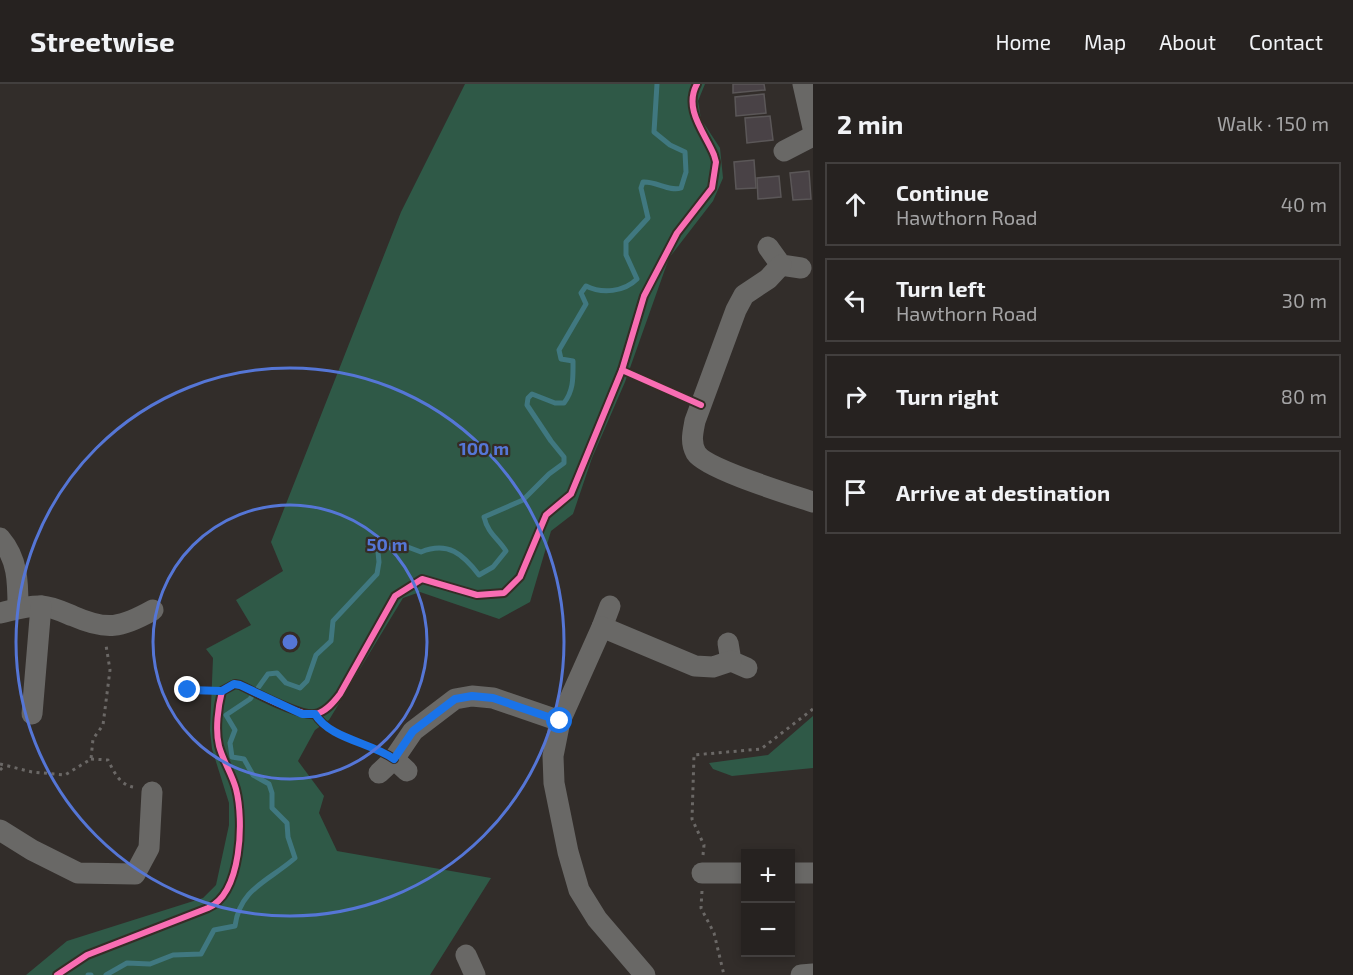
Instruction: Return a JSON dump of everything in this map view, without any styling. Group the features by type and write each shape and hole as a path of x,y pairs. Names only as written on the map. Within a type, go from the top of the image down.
{"street":[{"path":"803,84 813,128"},
{"path":"784,151 813,136"},
{"path":"768,248 791,267 744,295 736,310 701,405 692,439 696,454 704,460 736,475 813,502"},
{"path":"0,538 14,559 18,576 9,611 41,606 103,626 117,626 131,622 153,610"},
{"path":"32,714 41,606"},
{"path":"610,606 560,721 553,756 554,783 568,852 579,890 634,971"},
{"path":"602,627 694,666 713,667 735,657"},
{"path":"393,768 413,731 455,699 472,696 493,698 560,721"},
{"path":"0,831 78,873 135,874 149,848 152,792"},
{"path":"702,873 741,873"},
{"path":"795,873 813,873"},
{"path":"466,954 476,975"},
{"path":"801,975 813,974"}],"path":[{"path":"618,380 625,360"},
{"path":"622,370 701,405"},
{"path":"91,759 93,739 103,725 110,670 103,626"},
{"path":"724,975 714,933 701,908 704,845 692,819 694,755 761,749 813,709"},
{"path":"315,713 320,723 334,732 381,749 393,768"},
{"path":"0,770 2,765 32,772 65,775 91,759 108,760 118,778 127,786 152,792"}],"green space":[{"path":"465,84 705,84 698,101 701,119 720,148 723,178 713,201 669,258 625,382 592,458 573,514 551,531 530,602 499,619 420,592 403,598 329,720 315,730 298,761 324,796 319,813 337,851 491,878 430,975 26,975 67,941 203,898 216,885 229,825 229,803 212,749 210,730 213,658 206,649 251,625 236,600 283,571 271,542 401,212"},
{"path":"813,716 813,768 732,776 713,769 709,763 768,755"}],"building":[{"path":"733,84 764,84 765,90 733,93"},
{"path":"764,94 766,113 736,116 735,97"},
{"path":"770,116 773,140 747,143 745,118"},
{"path":"754,160 756,188 736,189 734,162"},
{"path":"809,171 811,199 793,200 790,173"},
{"path":"779,176 781,197 758,199 757,178"}],"waterway":[{"path":"106,975 127,963 150,964 173,955 201,954 214,930 235,926 238,913 249,894 295,858 288,837 287,823 272,808 272,793 269,784 253,775 244,759 232,757 230,743 235,730 226,715 250,699 268,674 277,673 286,683 300,688 307,681 316,655 331,641 333,621 377,574 378,552 385,545 405,546 421,552 439,548 447,549 461,556 479,575 493,567 506,551 491,532 484,517 523,500 549,474 564,463 564,457 527,405 528,398 532,394 555,403 564,403 570,393 573,361 561,359 559,350 586,304 581,293 586,286 606,291 626,287 637,279 626,255 626,242 648,218 641,188 643,182 672,189 681,188 686,172 685,152 670,145 654,132 657,84"}],"cycle path":[{"path":"57,975 87,955 208,908 219,900 228,887 238,855 240,819 236,789 221,752 217,733 222,691 235,684 240,685 299,712 319,713 340,694 395,596 422,579 477,595 504,593 520,577 546,515 571,494 622,370 644,296 677,233 712,188 716,162 694,112 693,93 697,84"},
{"path":"622,370 701,405"},
{"path":"315,714 330,729 340,735 394,759"}],"route":[{"path":"188,690 222,691 234,684 240,685 302,714 315,714 320,723 334,732 381,749 394,759 413,731 455,699 472,696 493,698 560,721"}]}
